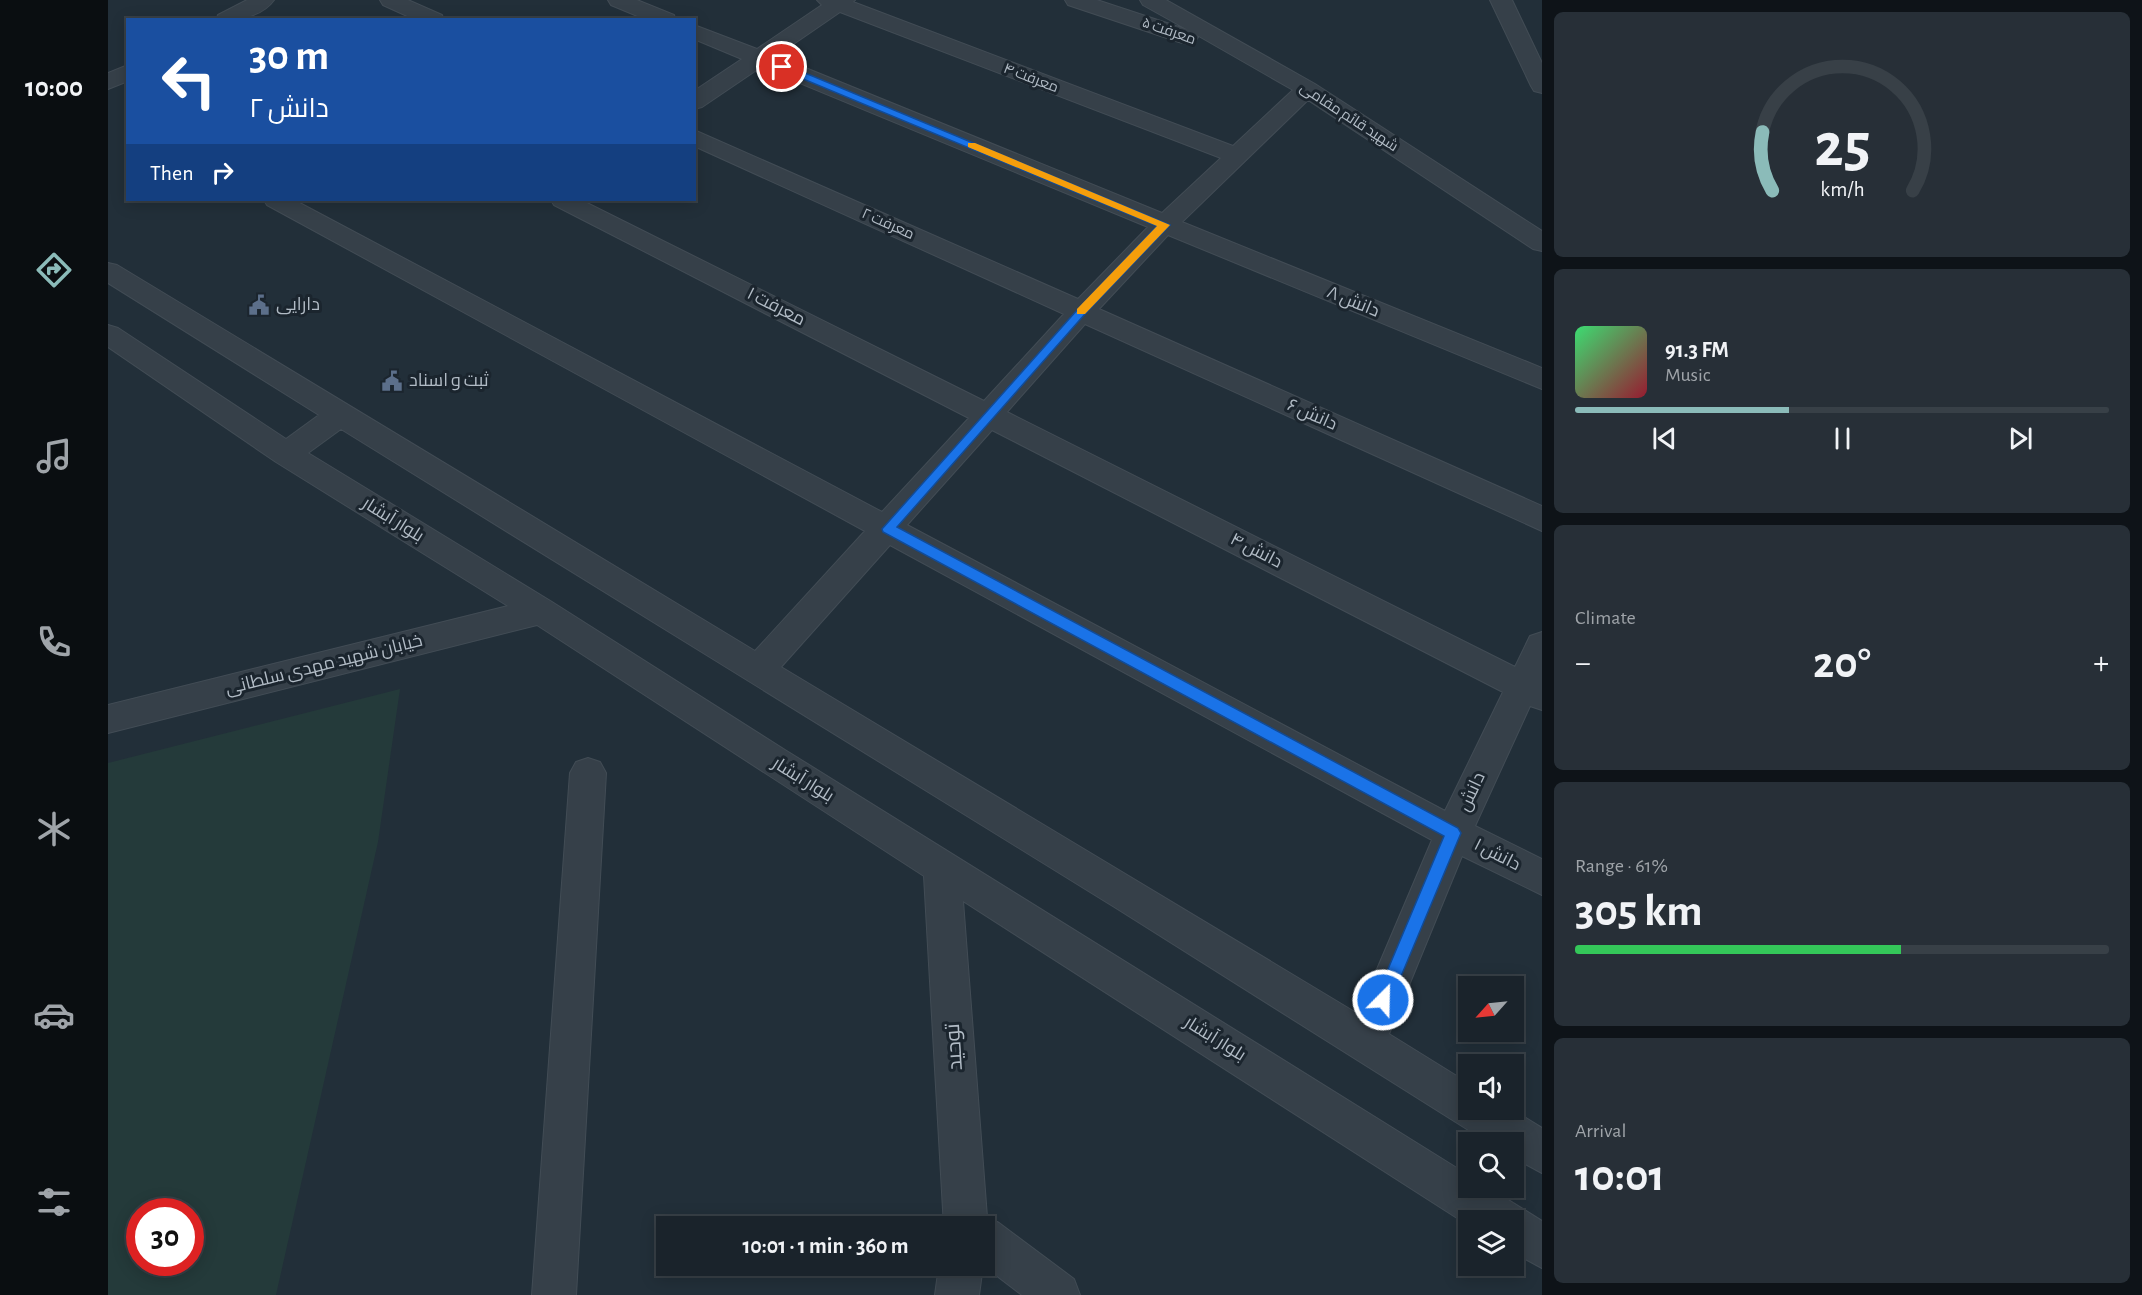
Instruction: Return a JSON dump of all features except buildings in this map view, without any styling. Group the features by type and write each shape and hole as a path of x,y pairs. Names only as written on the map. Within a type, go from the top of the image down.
{"street":[{"path":"230,18 263,0"},
{"path":"391,0 430,18"},
{"path":"618,0 661,18"},
{"name":"معرفت ۵","path":"1076,0 1263,63"},
{"path":"1501,0 1542,86"},
{"path":"696,101 761,58 837,1"},
{"name":"معرفت ۴","path":"837,1 1235,155"},
{"name":"شهید قائم مقامی","path":"1166,3 1307,89 1542,243"},
{"name":"دانش ۸","path":"696,32 1542,379"},
{"path":"108,82 126,73"},
{"path":"759,669 888,529 1082,311 1164,225 1307,89"},
{"name":"معرفت ۲","path":"696,138 1082,311"},
{"name":"دانش ۱","path":"278,201 1453,833 1542,878"},
{"name":"معرفت ۱","path":"564,201 989,415"},
{"path":"108,271 339,415 759,669 1458,1100"},
{"name":"دانش ۶","path":"1082,311 1542,519"},
{"name":"بلوار آبشار","path":"108,334 286,454 541,611 942,868 1485,1210"},
{"path":"286,454 339,415"},
{"name":"دانش ۴","path":"989,415 1532,691"},
{"name":"خیابان شهید مهدی سلطانی","path":"108,719 541,611"},
{"name":"دانش","path":"1366,1042 1453,833 1532,691 1542,645"},
{"path":"554,1295 588,773"},
{"name":"توحید","path":"942,868 967,1216"},
{"path":"1491,1120 1542,1152"},
{"path":"1524,1234 1542,1246"},
{"path":"995,1254 1058,1295"},
{"name":"توحید","path":"957,1295 961,1276"}],"green space":[{"path":"400,689 378,842 276,1295 108,1295 108,763"}],"slow traffic":[{"path":"971,145 1164,225 1081,312"}],"place":[{"name":"دارایی","path":"259,305"},
{"name":"ثبت و اسناد","path":"392,381"}],"route":[{"path":"782,67 1164,225 1082,311 888,529 1453,833 1383,1000"}]}
